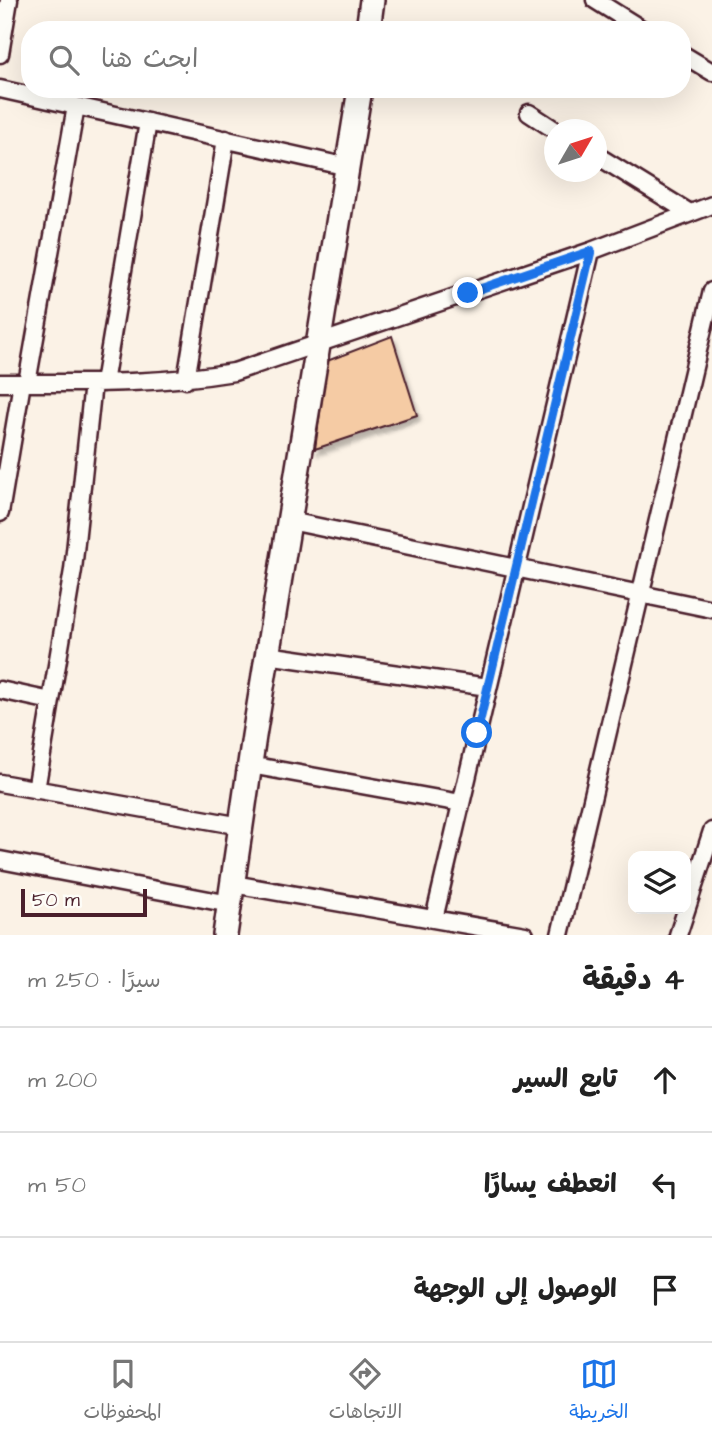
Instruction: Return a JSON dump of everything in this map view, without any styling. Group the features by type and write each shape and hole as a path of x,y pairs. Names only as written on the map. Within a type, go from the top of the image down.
{"street":[{"path":"0,54 9,0"},
{"path":"369,21 372,0"},
{"path":"595,0 629,21"},
{"path":"691,59 712,72"},
{"path":"0,89 21,94"},
{"path":"40,98 348,167"},
{"path":"225,935 267,655 358,98"},
{"path":"0,513 76,106"},
{"path":"529,113 544,123"},
{"path":"36,790 73,570 99,383 148,122"},
{"path":"186,380 226,139"},
{"path":"607,161 690,213"},
{"path":"0,383 186,380 234,372 591,251 712,205"},
{"path":"434,919 591,251"},
{"path":"560,935 712,291"},
{"path":"290,521 712,609"},
{"path":"267,655 488,687"},
{"path":"0,690 51,701"},
{"path":"250,765 461,803"},
{"path":"0,783 241,826"},
{"path":"678,935 712,831"},
{"path":"0,860 231,894 434,919 525,935"}],"building":[{"path":"392,336 417,415 315,449 327,361"}],"route":[{"path":"468,293 591,251 477,733"}]}
